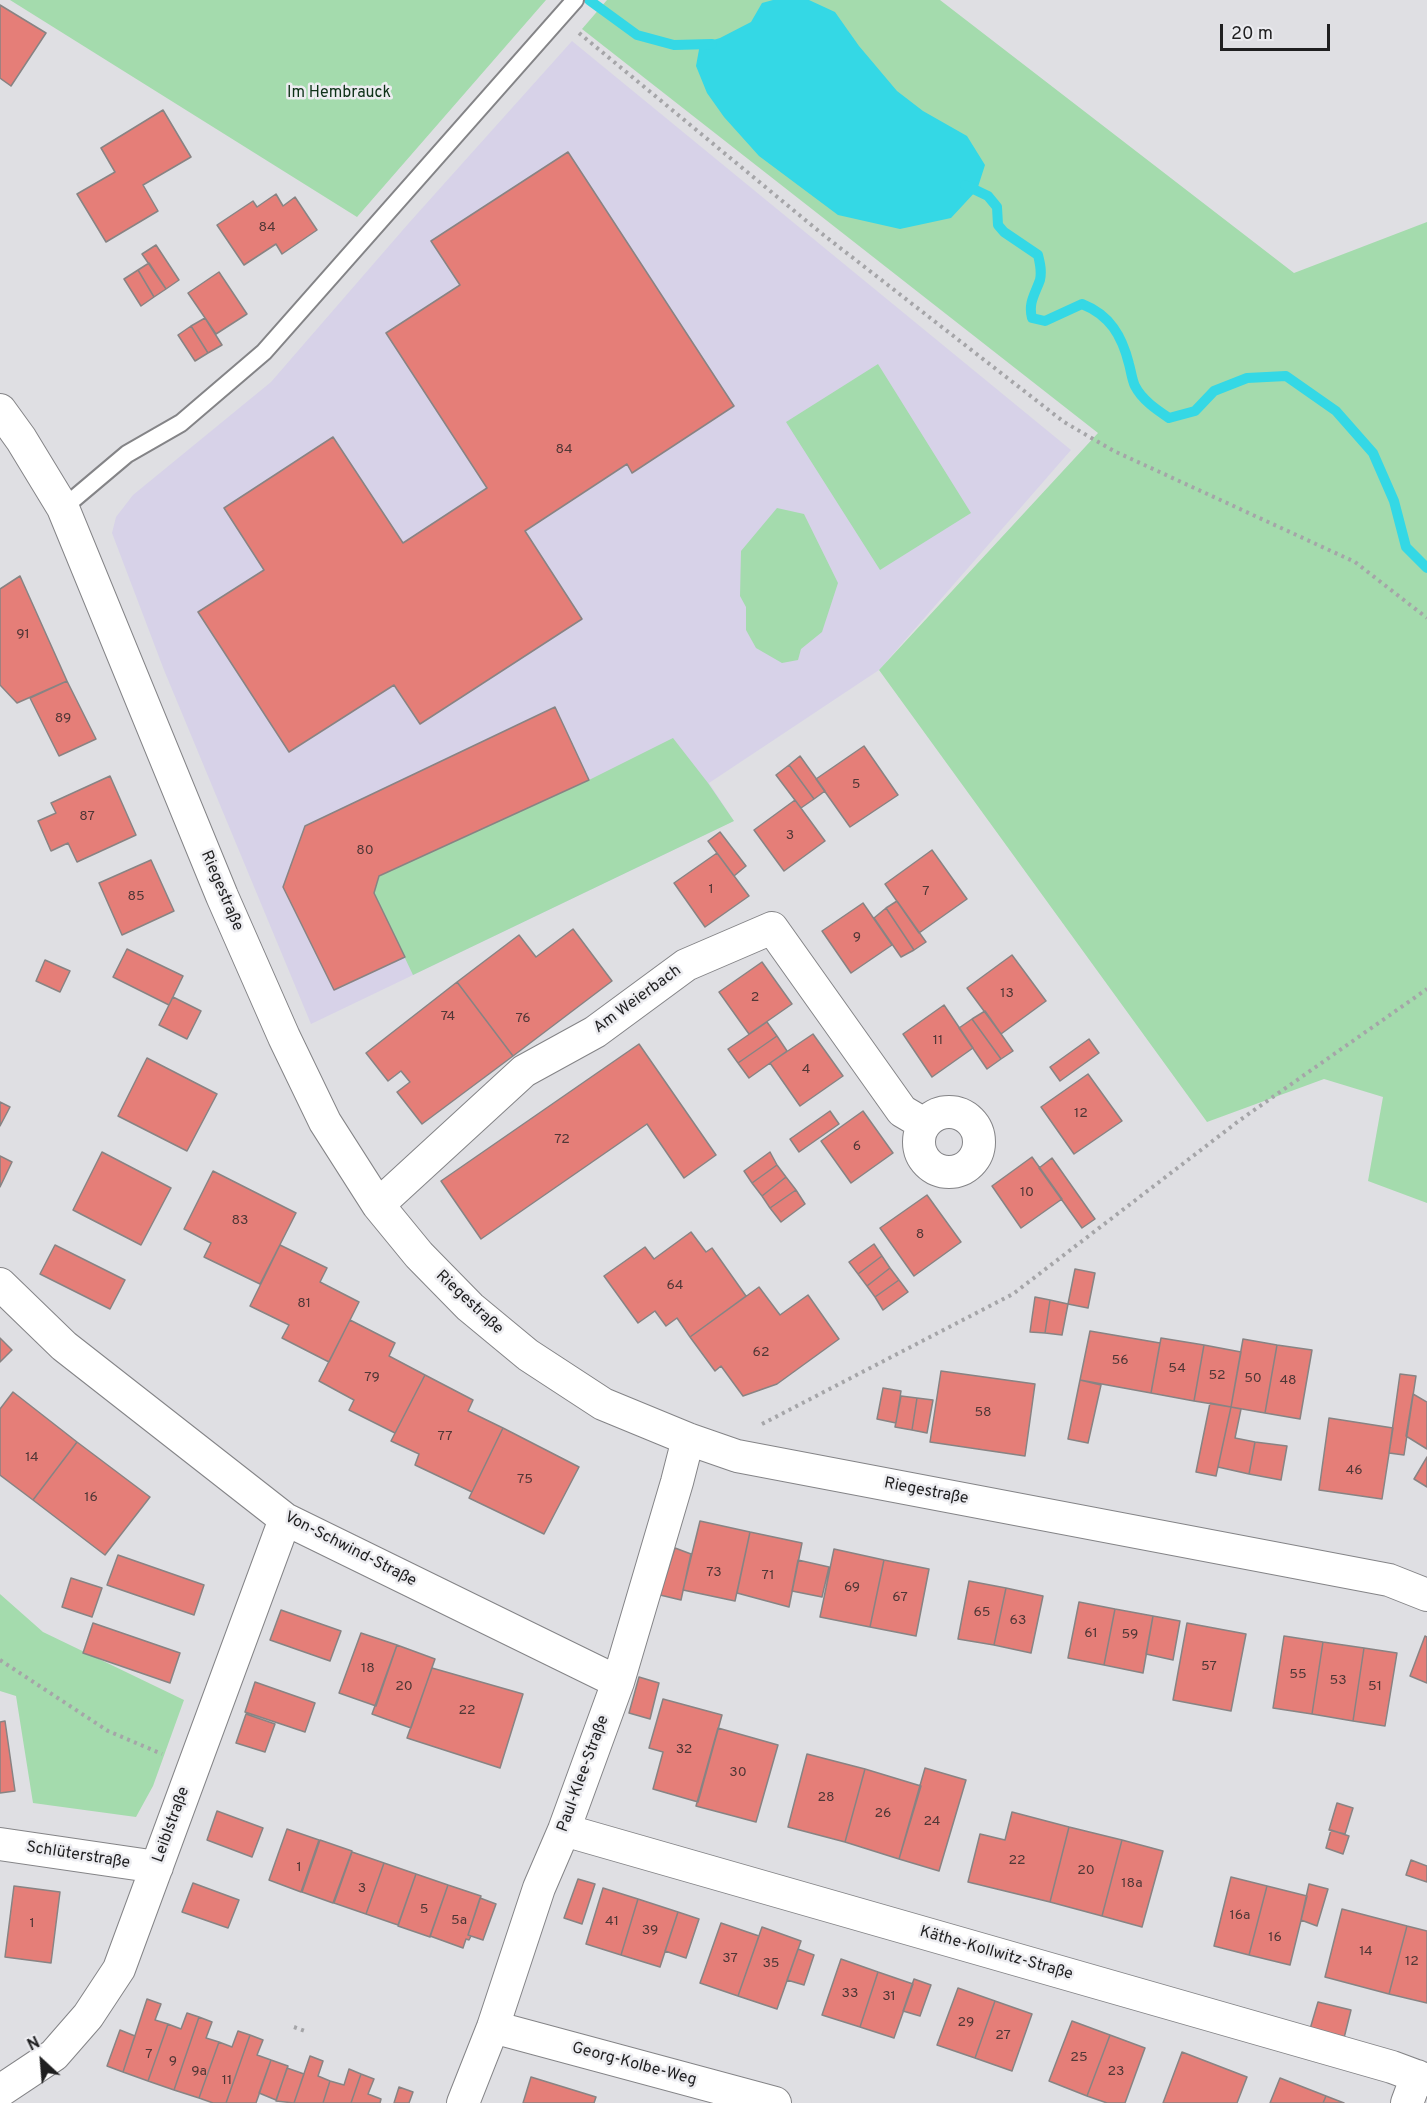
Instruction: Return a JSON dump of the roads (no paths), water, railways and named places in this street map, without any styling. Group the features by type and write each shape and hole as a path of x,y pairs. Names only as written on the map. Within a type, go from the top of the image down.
{"street":[{"name":"Riegestraße","path":"0,410 21,439 63,508 222,896 284,1037 325,1122 378,1205 419,1255 470,1307 528,1355 603,1404 688,1439 737,1456 1389,1580 1427,1595"},
{"name":"Am Weierbach","path":"378,1205 524,1071 595,1032 686,965 772,928 902,1111 924,1125"},
{"name":"Von-Schwind-Straße","path":"0,1284 64,1346 285,1519 618,1682"},
{"name":"Paul-Klee-Straße","path":"463,2103 493,2027 539,1888 564,1830 618,1682 688,1439"},
{"name":"Leiblstraße","path":"0,2091 54,2055 88,2016 119,1969 285,1519"},
{"name":"Käthe-Kollwitz-Straße","path":"564,1830 1392,2067 1417,2086"},
{"name":"Schlüterstraße","path":"0,1844 157,1867"},
{"name":"Georg-Kolbe-Weg","path":"493,2027 774,2103"}],"lane":[{"path":"63,508 127,454 181,423 264,352 568,8"}],"water":[{"path":"773,0 809,0 835,12 859,46 897,91 923,111 967,136 985,165 977,190 951,218 900,229 838,215 759,156 724,117 707,93 696,66 700,44 720,38 751,22 762,3"}],"waterway":[{"path":"589,0 637,35 674,45 712,44"},
{"path":"965,185 988,196 997,207 998,225 1004,232 1038,255 1041,277 1031,303 1032,318 1045,321 1082,304 1100,314 1107,320 1123,344 1138,391 1150,404 1169,418 1195,411 1214,391 1247,378 1286,376 1336,411 1373,453 1394,501 1406,547 1427,568"}],"park label":[{"name":"Im Hembrauck","path":"339,94"}]}
